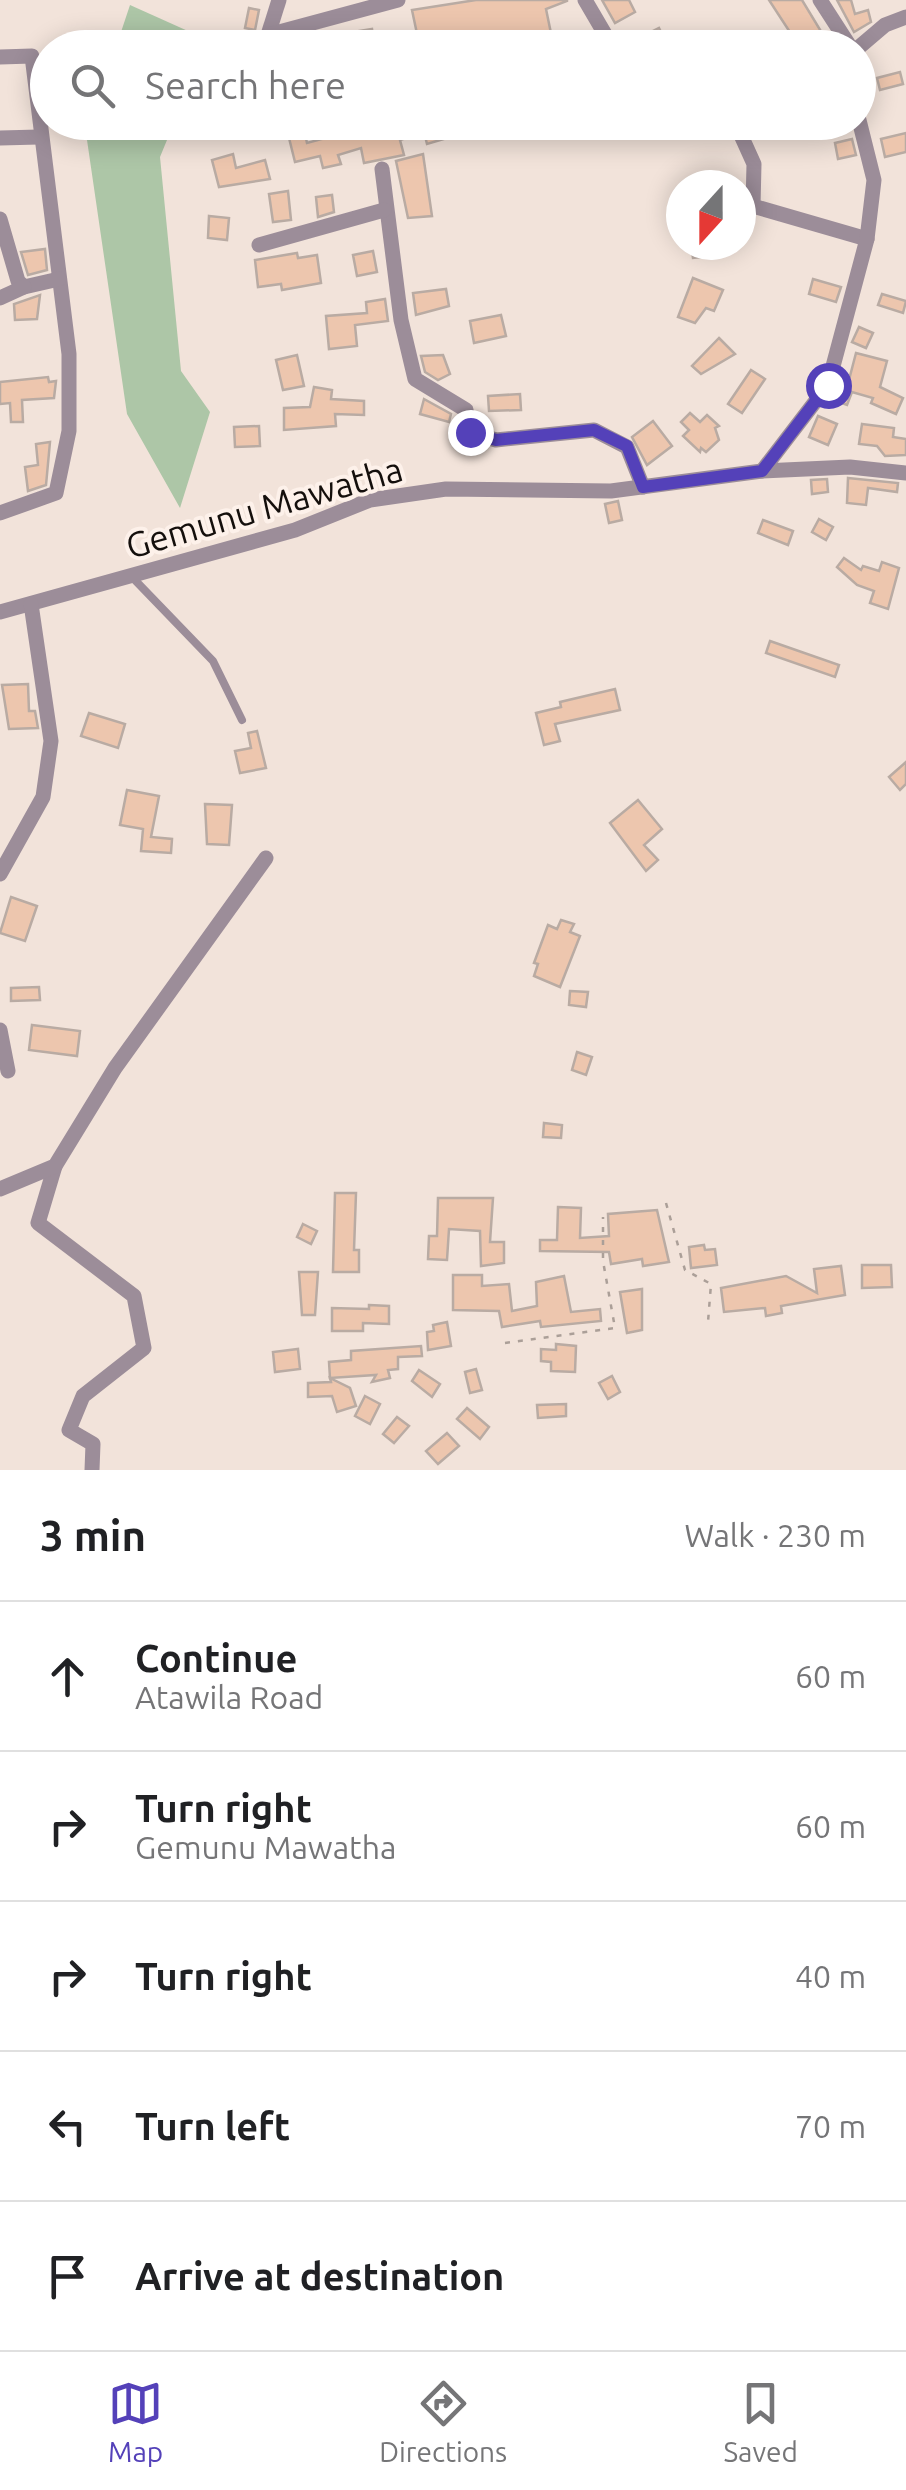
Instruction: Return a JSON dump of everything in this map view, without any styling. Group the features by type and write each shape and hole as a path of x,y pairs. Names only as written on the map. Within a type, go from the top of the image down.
{"street":[{"path":"269,30 279,0"},
{"path":"301,30 398,0"},
{"path":"585,0 602,30"},
{"path":"820,0 841,30"},
{"path":"876,32 906,17"},
{"path":"0,57 30,56"},
{"path":"0,138 30,137"},
{"path":"0,512 56,493 69,431 68,354 39,140"},
{"path":"743,140 754,164 753,206 867,239"},
{"path":"762,471 828,385 867,239 874,180 864,140"},
{"path":"382,169 384,210 415,379 466,410 470,432 496,440 594,430 627,446 643,487"},
{"path":"259,245 384,210"},
{"path":"0,220 18,281 24,286"},
{"path":"0,298 24,286 59,279"},
{"name":"Gemunu Mawatha","path":"0,612 295,530 370,500 446,489 611,491 762,471 850,468 906,474"},
{"path":"0,874 43,796 50,741 31,604"},
{"path":"92,1470 93,1444 69,1430 83,1396 144,1348 134,1296 38,1224 55,1166 115,1068 266,858"},
{"path":"0,1030 8,1070"},
{"path":"0,1190 55,1166"}],"lane":[{"path":"131,576 213,661 242,720"}],"path":[{"path":"666,1203 685,1270 711,1284 708,1322"},
{"path":"505,1343 615,1328 603,1261 603,1217"}],"green space":[{"path":"130,5 186,30 122,30"},
{"path":"87,140 167,140 160,157 181,371 210,412 180,508 127,414"}],"building":[{"path":"476,0 567,0 546,9 550,30 416,30 412,10"},
{"path":"602,0 629,0 635,12 615,23"},
{"path":"769,0 802,0 820,30 789,30"},
{"path":"837,0 851,0 855,14 868,10 871,22 853,30"},
{"path":"249,8 259,10 255,30 245,28"},
{"path":"900,72 903,84 880,90 877,78"},
{"path":"906,133 906,152 885,157 881,139"},
{"path":"290,140 400,140 404,155 364,163 361,148 338,155 341,164 323,168 320,156 295,162"},
{"path":"852,140 856,155 838,159 835,143"},
{"path":"233,154 236,168 265,160 270,179 219,187 212,160"},
{"path":"423,154 432,216 408,218 396,161"},
{"path":"288,191 291,220 273,222 269,194"},
{"path":"332,195 334,212 318,217 316,197"},
{"path":"209,216 229,218 227,240 208,238"},
{"path":"45,249 47,270 28,275 21,252"},
{"path":"373,251 377,272 357,276 353,255"},
{"path":"297,253 298,258 317,255 321,283 282,290 281,284 258,287 255,260"},
{"path":"693,278 723,290 714,311 706,308 695,323 678,317"},
{"path":"813,279 841,287 836,302 809,294"},
{"path":"446,289 449,306 416,315 413,293"},
{"path":"882,294 906,301 903,313 878,305"},
{"path":"40,295 37,319 15,320 14,304"},
{"path":"385,299 388,321 355,325 357,346 329,349 326,316 367,313 366,302"},
{"path":"501,315 506,336 474,343 470,321"},
{"path":"859,327 873,333 866,348 852,342"},
{"path":"719,338 735,354 701,374 692,366"},
{"path":"856,353 887,361 880,387 903,398 896,414 871,403 873,398 852,392 847,405 833,400 843,373 850,376"},
{"path":"297,355 304,386 283,390 276,360"},
{"path":"443,355 450,374 438,380 425,372 421,356"},
{"path":"751,370 765,379 742,413 728,404"},
{"path":"48,377 49,382 56,381 54,398 22,400 23,422 11,422 10,403 0,404 0,382"},
{"path":"314,387 332,390 331,399 364,401 364,415 335,414 336,426 284,430 284,408 310,407"},
{"path":"520,394 521,410 489,411 488,396"},
{"path":"424,399 451,414 449,422 420,414"},
{"path":"690,413 700,422 707,415 719,426 715,428 719,440 706,452 701,448 700,452 683,436 689,430 681,422"},
{"path":"818,416 837,424 828,445 809,437"},
{"path":"653,421 672,446 647,465 632,437"},
{"path":"862,424 894,428 893,437 906,439 906,455 885,456 877,446 859,444"},
{"path":"259,426 260,446 235,447 234,427"},
{"path":"50,442 46,485 28,491 25,467 38,465 36,444"},
{"path":"848,478 898,483 897,492 868,488 866,505 847,503"},
{"path":"827,479 828,492 812,494 811,480"},
{"path":"618,501 622,520 609,523 605,504"},
{"path":"819,519 833,527 826,540 812,532"},
{"path":"763,520 793,531 788,545 758,533"},
{"path":"844,558 861,570 863,566 879,571 882,562 899,568 888,609 870,603 874,591 857,585 837,567"},
{"path":"770,641 839,665 835,677 766,653"},
{"path":"28,684 29,711 35,711 38,728 9,729 2,685"},
{"path":"615,689 620,710 555,724 560,741 544,745 536,713 561,707 560,702"},
{"path":"89,713 125,724 118,748 81,736"},
{"path":"257,731 266,768 240,773 235,751 251,748 248,733"},
{"path":"906,762 906,784 900,790 889,777"},
{"path":"127,790 159,796 151,837 172,839 171,853 141,851 143,829 120,825"},
{"path":"638,800 662,829 644,845 658,860 646,871 610,823"},
{"path":"205,804 232,805 229,845 207,844"},
{"path":"11,897 37,906 25,941 0,933"},
{"path":"561,920 574,924 570,932 580,936 560,987 534,976 538,964 534,963 548,925 557,929"},
{"path":"39,987 40,1000 11,1001 11,988"},
{"path":"570,991 588,992 586,1007 569,1005"},
{"path":"32,1025 80,1031 77,1056 29,1050"},
{"path":"577,1052 592,1057 586,1075 572,1070"},
{"path":"544,1123 562,1125 561,1138 543,1137"},
{"path":"335,1193 356,1193 354,1250 359,1250 359,1272 333,1272"},
{"path":"438,1198 493,1198 490,1242 504,1242 504,1263 481,1266 480,1231 449,1229 447,1260 428,1259 429,1236 437,1236"},
{"path":"558,1207 581,1208 580,1238 609,1236 608,1214 657,1210 669,1262 643,1266 642,1259 611,1264 609,1252 540,1251 540,1240 557,1240"},
{"path":"303,1224 317,1231 311,1244 297,1237"},
{"path":"704,1245 705,1250 715,1249 717,1265 691,1268 689,1247"},
{"path":"862,1265 891,1265 892,1287 862,1288"},
{"path":"841,1266 845,1295 781,1306 782,1313 766,1316 765,1308 724,1312 721,1288 786,1276 817,1293 814,1269"},
{"path":"299,1272 318,1272 315,1315 302,1315"},
{"path":"453,1275 482,1275 482,1286 509,1284 512,1311 537,1306 536,1282 564,1276 571,1312 600,1309 601,1321 541,1327 540,1321 502,1327 499,1311 453,1310"},
{"path":"642,1289 642,1330 627,1333 620,1292"},
{"path":"369,1305 389,1306 389,1324 363,1323 363,1331 332,1331 332,1308 369,1309"},
{"path":"447,1322 451,1346 428,1350 427,1332 434,1331 433,1325"},
{"path":"556,1344 576,1346 575,1372 551,1371 551,1362 541,1361 541,1349 556,1350"},
{"path":"421,1346 422,1356 398,1357 398,1369 388,1370 390,1378 372,1382 376,1375 330,1378 329,1362 351,1360 351,1351"},
{"path":"298,1349 300,1369 275,1372 273,1352"},
{"path":"476,1369 482,1390 470,1393 465,1372"},
{"path":"419,1370 440,1384 432,1397 412,1381"},
{"path":"612,1376 620,1392 608,1399 599,1383"},
{"path":"330,1378 350,1388 356,1406 337,1412 332,1396 308,1397 308,1383 331,1382"},
{"path":"365,1396 380,1404 370,1424 355,1416"},
{"path":"566,1404 566,1416 538,1418 537,1405"},
{"path":"467,1408 489,1427 480,1439 457,1419"},
{"path":"397,1417 409,1426 394,1443 383,1434"},
{"path":"447,1433 459,1446 438,1464 426,1451"}],"route":[{"path":"470,432 496,440 594,430 627,446 643,487 762,471 828,385"}]}
